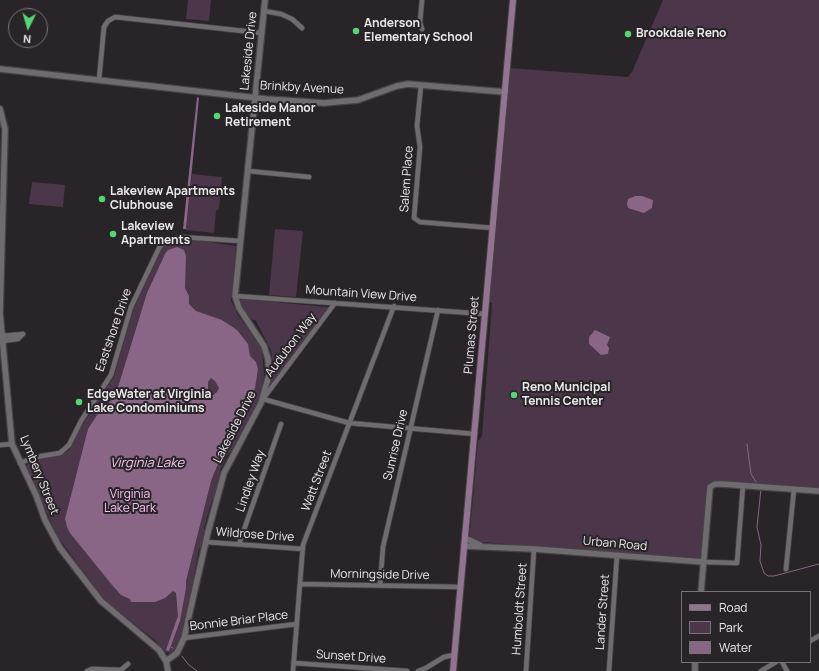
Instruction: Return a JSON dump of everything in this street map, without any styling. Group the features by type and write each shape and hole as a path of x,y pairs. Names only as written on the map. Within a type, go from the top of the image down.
{"main road":[{"name":"Plumas Street","path":"453,671 513,0"}],"street":[{"name":"Lakeside Drive","path":"166,661 177,653 184,638 206,542 227,466 263,399 268,375 267,353 257,334 239,308 235,296 265,0"},
{"path":"422,0 420,22 422,29"},
{"path":"264,11 281,14 292,19 302,28"},
{"path":"99,80 104,27 108,21 115,17 262,33"},
{"name":"Brinkby Avenue","path":"0,69 255,98 337,103 369,98 402,85 421,85 505,92"},
{"name":"Salem Place","path":"421,85 417,126 420,147 414,218 420,222 492,228"},
{"name":"Lymbery Street","path":"0,109 5,128 0,313 3,376 12,444 45,520 60,548 101,601 154,645 166,661"},
{"path":"248,171 309,177"},
{"name":"Eastshore Drive","path":"20,463 36,457 60,453 67,448 81,421 111,375 131,307 160,246 171,239 181,237 240,241"},
{"name":"Mountain View Drive","path":"235,296 394,306 485,314"},
{"name":"Audubon Way","path":"263,399 335,303"},
{"name":"Watt Street","path":"293,671 303,548 394,306"},
{"name":"Sunrise Drive","path":"380,585 383,547 438,310"},
{"path":"263,399 349,424 475,434"},
{"name":"Lindley Way","path":"238,544 281,424"},
{"path":"0,445 12,444"},
{"path":"702,591 709,492 712,485 743,485 819,491"},
{"name":"Urban Road","path":"464,546 534,549 704,562 737,563 743,485"},
{"path":"786,569 794,489"},
{"name":"Urban Road","path":"465,538 475,544 492,547"},
{"name":"Wildrose Drive","path":"206,542 303,548"},
{"name":"Humboldt Street","path":"526,671 534,549"},
{"name":"Lander Street","path":"609,671 617,555"},
{"name":"Morningside Drive","path":"300,584 460,587"},
{"name":"Bonnie Briar Place","path":"184,638 297,624"},
{"path":"418,671 444,657 454,655"},
{"path":"166,661 168,671"},
{"name":"Sunset Drive","path":"294,663 407,671"},
{"path":"761,671 774,663"},
{"path":"87,671 92,669 120,670 128,664"}],"green space":[{"path":"188,0 211,0 209,21 186,19"},
{"path":"663,0 819,0 819,489 711,485 707,489 701,560 469,541 478,441 482,436 492,303 489,302 510,68 628,77 632,72"},
{"path":"192,174 222,177 219,209 216,211 214,233 186,230"},
{"path":"32,182 65,185 63,207 29,204"},
{"path":"275,229 303,231 296,297 269,295"},
{"name":"Virginia Lake","path":"190,239 236,246 231,300 237,314 257,339 262,349 264,374 263,387 258,404 232,450 227,456 220,471 219,483 214,499 212,500 204,528 205,532 202,547 199,549 184,630 174,651 170,653 165,652 156,641 105,601 58,537 26,467 28,463 34,460 61,455 69,450 81,427 114,376 134,306 160,249 170,241"},
{"path":"242,299 328,307 328,310 269,388 274,371 271,350 256,321 248,317 242,308 239,302"}],"water":[{"path":"197,97 199,98 186,229 183,229"},
{"path":"635,196 642,196 653,200 652,208 644,213 628,208 628,199"},
{"name":"Virginia Lake","path":"177,247 184,250 186,256 185,288 189,296 189,304 196,311 222,320 237,330 248,344 250,356 256,362 258,369 255,388 240,422 222,454 211,481 186,581 180,621 169,651 166,650 178,616 176,593 173,591 165,598 155,602 131,602 130,599 121,595 112,585 70,533 65,519 88,429 99,412 115,397 147,293 168,250","holes":["211,378 215,381 219,388 212,396 209,395 208,382"]},
{"path":"595,330 610,337 607,345 609,348 608,354 601,355 589,344 589,337"}],"waterway":[{"path":"747,444 751,474 758,485"},
{"path":"761,489 757,527 761,545 760,561 764,573 768,576 774,576 819,564"},
{"path":"182,656 188,664 197,671"}],"place":[{"name":"Anderson Elementary School","path":"356,31"},
{"name":"Brookdale Reno","path":"628,34"},
{"name":"Lakeside Manor Retirement","path":"217,116"},
{"name":"Lakeview Apartments Clubhouse","path":"102,199"},
{"name":"Lakeview Apartments","path":"113,234"},
{"name":"Reno Municipal Tennis Center","path":"514,395"},
{"name":"EdgeWater at Virginia Lake Condominiums","path":"79,402"}],"park label":[{"name":"Virginia Lake Park","path":"130,502"}]}
